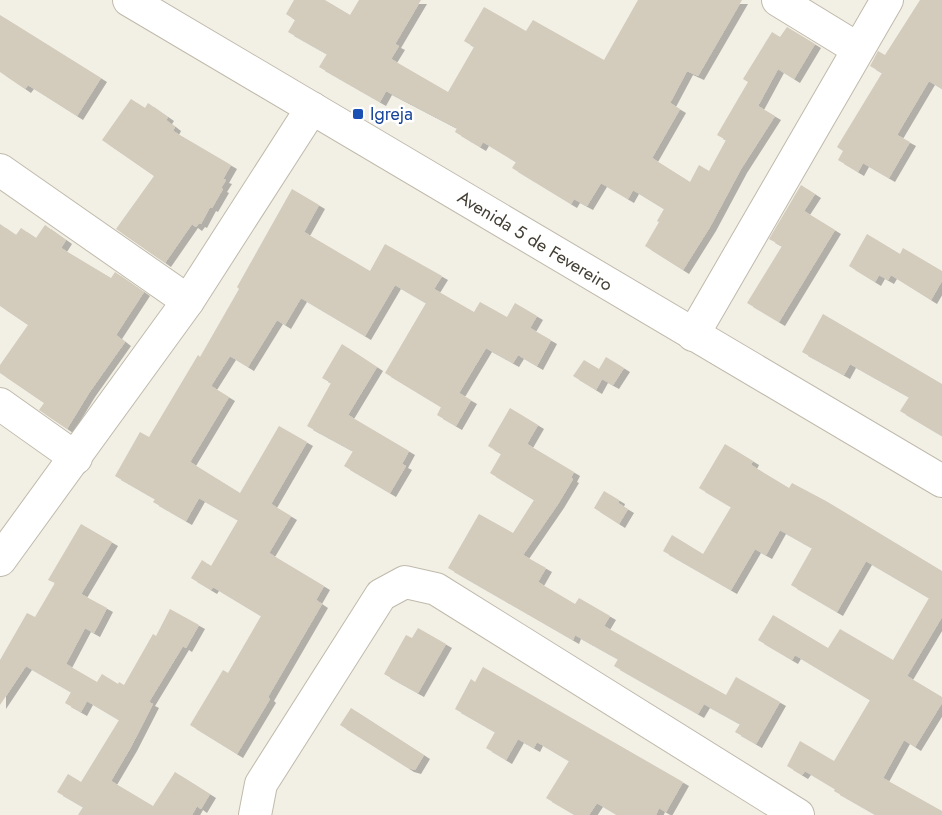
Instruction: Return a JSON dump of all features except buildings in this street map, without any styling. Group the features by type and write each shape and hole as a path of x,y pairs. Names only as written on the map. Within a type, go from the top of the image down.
{"street":[{"name":"Avenida 5 de Fevereiro","path":"129,0 942,481"},
{"path":"778,0 858,49"},
{"path":"693,334 887,0"},
{"path":"0,560 188,301 312,108"},
{"path":"0,170 188,301"},
{"path":"0,404 76,458"},
{"path":"255,815 261,784 381,595 405,582 436,589 798,815"}],"place":[{"name":"Igreja","path":"358,114"}]}
